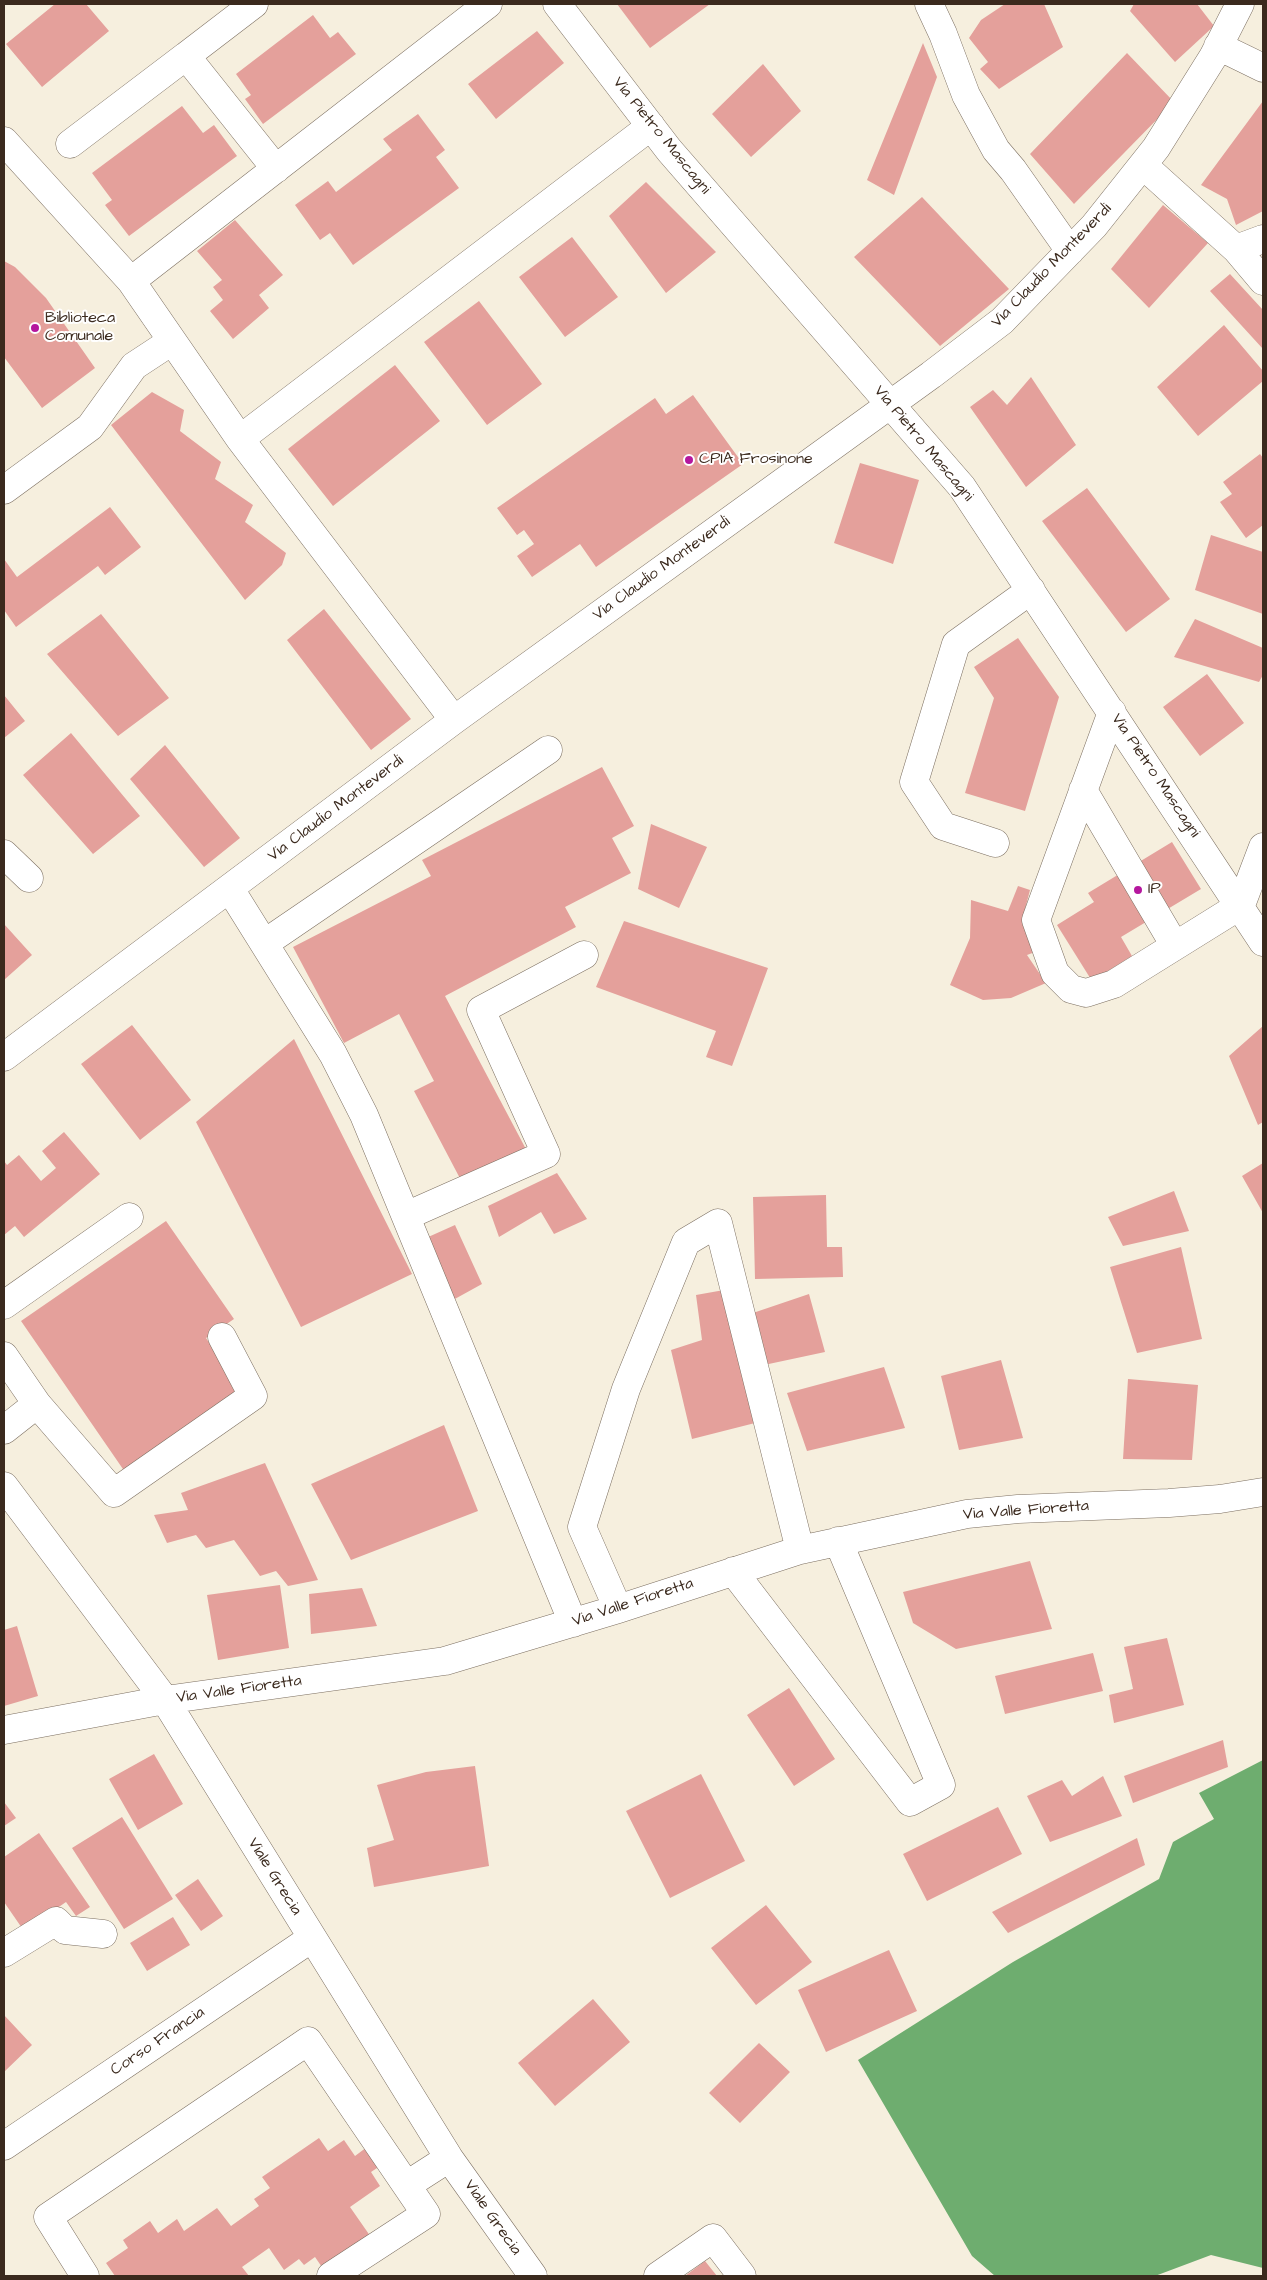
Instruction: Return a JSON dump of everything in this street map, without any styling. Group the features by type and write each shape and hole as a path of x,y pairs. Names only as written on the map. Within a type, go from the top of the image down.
{"street":[{"path":"70,144 254,4"},
{"path":"131,281 488,4"},
{"name":"Via Pietro Mascagni","path":"557,4 669,150 962,487 1241,905 1263,942"},
{"path":"929,4 943,34 966,95 996,150 1018,177 1070,251"},
{"name":"Via Claudio Monteverdi","path":"4,1057 454,720 1002,321 1094,226 1156,148 1218,46 1240,4"},
{"path":"1218,46 1263,68"},
{"path":"186,56 276,170"},
{"path":"240,439 651,126"},
{"path":"4,141 131,281 240,439 454,720"},
{"path":"1142,164 1236,248 1263,281"},
{"path":"1236,248 1263,239"},
{"path":"4,490 90,427 134,366 172,341"},
{"path":"995,843 943,826 914,782 956,644 1031,590"},
{"path":"1112,712 1036,920 1054,973 1071,989 1086,993 1114,984 1241,905 1263,847"},
{"path":"265,943 548,750"},
{"path":"1083,790 1175,946"},
{"path":"4,854 29,878"},
{"path":"230,889 333,1054 360,1106 573,1622"},
{"path":"406,1216 546,1154 481,1010 584,955"},
{"path":"4,1305 129,1217"},
{"path":"618,1609 582,1527 626,1389 686,1242 718,1223 800,1550"},
{"path":"4,1356 38,1404 114,1493 252,1396 222,1337"},
{"path":"4,1430 38,1404"},
{"name":"Viale Grecia","path":"4,1486 165,1700 450,2158 533,2276"},
{"name":"Via Valle Fioretta","path":"4,1730 165,1700 445,1661 618,1609 800,1550 967,1514 1018,1509 1169,1503 1220,1499 1263,1492"},
{"path":"733,1571 910,1802 941,1785 838,1541"},
{"path":"4,1953 56,1921 65,1930 103,1934"},
{"name":"Corso Francia","path":"4,2146 312,1938"},
{"path":"86,2276 48,2217 308,2041 426,2214 331,2276"},
{"path":"407,2185 450,2158"},
{"path":"658,2276 713,2238 742,2276"}],"green space":[{"path":"1263,1760 1263,2268 1211,2255 1155,2276 995,2276 972,2256 858,2060 1013,1962 1159,1879 1173,1842 1214,1819 1199,1793"}],"building":[{"path":"55,4 86,4 109,31 42,87 6,44"},
{"path":"617,4 710,4 650,48"},
{"path":"1005,4 1044,4 1063,47 999,89 980,69 988,62 969,38 981,20"},
{"path":"1134,4 1197,4 1214,26 1175,62 1130,11"},
{"path":"313,15 330,38 338,32 356,54 263,124 245,99 251,95 236,74"},
{"path":"537,31 564,63 496,119 468,84"},
{"path":"923,43 937,77 894,195 867,180"},
{"path":"1127,53 1174,102 1074,204 1030,154"},
{"path":"763,64 801,111 751,157 712,114"},
{"path":"1263,101 1263,211 1236,225 1227,199 1201,185"},
{"path":"182,106 203,133 214,125 237,156 129,236 105,205 112,200 92,173"},
{"path":"418,114 445,150 436,157 459,188 353,265 330,233 320,240 295,205 328,181 336,192 392,150 383,139"},
{"path":"646,182 716,252 666,293 609,216"},
{"path":"922,197 1009,289 940,346 854,257"},
{"path":"1163,205 1208,243 1149,308 1111,269"},
{"path":"235,220 283,275 259,295 269,308 233,339 210,311 223,300 213,287 222,280 197,251"},
{"path":"572,237 618,297 565,337 519,277"},
{"name":"Biblioteca Comunale","path":"4,261 15,267 46,298 95,368 42,408 4,357"},
{"path":"1230,274 1263,310 1263,349 1210,291"},
{"path":"479,301 542,384 487,425 424,342"},
{"path":"1224,325 1263,371 1263,381 1198,436 1157,387"},
{"path":"395,365 440,421 333,506 288,449"},
{"path":"1031,377 1076,445 1026,487 970,407 993,390 1007,405"},
{"path":"152,392 184,410 180,431 221,462 215,479 253,505 245,522 286,553 282,565 245,600 111,425"},
{"path":"693,395 743,464 596,567 580,544 532,577 517,556 534,544 524,530 517,535 497,508 655,398 666,414"},
{"path":"1260,454 1263,458 1263,525 1246,538 1220,502 1232,494 1223,482"},
{"path":"860,463 919,480 893,564 834,543"},
{"path":"1087,488 1170,599 1126,632 1042,521"},
{"path":"110,507 141,547 105,575 98,566 16,627 4,610 4,559 17,577"},
{"path":"1211,535 1263,552 1263,614 1195,590"},
{"path":"324,609 411,719 371,750 287,640"},
{"path":"101,614 169,698 118,736 47,654"},
{"path":"1195,619 1263,648 1263,675 1259,682 1174,657"},
{"path":"1018,638 1059,697 1025,811 965,793 994,698 974,667"},
{"path":"1207,674 1244,723 1200,756 1163,707"},
{"path":"4,695 25,721 4,738"},
{"path":"71,733 140,816 93,854 23,775"},
{"path":"165,745 240,838 204,867 130,779"},
{"path":"602,767 634,826 612,838 631,873 565,907 576,927 445,996 528,1153 464,1186 414,1091 434,1081 399,1014 344,1043 293,947 431,876 422,860"},
{"path":"651,824 707,847 679,908 638,889"},
{"path":"1172,842 1201,889 1121,937 1132,956 1092,981 1057,925 1094,902 1088,893"},
{"path":"1018,886 1030,890 1022,921 1035,952 1027,955 1046,983 1011,998 983,1000 950,985 970,938 971,900 1008,911"},
{"path":"624,921 768,968 732,1066 706,1057 716,1031 596,987"},
{"path":"4,924 32,955 4,980"},
{"path":"132,1025 191,1100 140,1140 81,1064"},
{"path":"1263,1026 1263,1122 1258,1125 1229,1056"},
{"path":"294,1039 412,1274 301,1327 196,1122"},
{"path":"64,1132 100,1174 24,1237 15,1226 4,1235 4,1161 7,1165 19,1155 41,1181 56,1168 42,1151"},
{"path":"1263,1163 1263,1213 1242,1176"},
{"path":"557,1173 587,1219 554,1234 541,1212 499,1237 488,1206"},
{"path":"1174,1191 1189,1231 1123,1246 1108,1217"},
{"path":"826,1195 827,1247 842,1247 843,1277 755,1279 753,1197"},
{"path":"166,1221 234,1319 206,1338 243,1392 125,1472 21,1321"},
{"path":"455,1225 482,1284 453,1300 426,1238"},
{"path":"1181,1247 1202,1339 1137,1353 1110,1267"},
{"path":"724,1290 755,1423 692,1439 671,1350 702,1340 696,1295"},
{"path":"809,1294 825,1352 764,1365 747,1315"},
{"path":"1001,1360 1023,1438 959,1450 941,1376"},
{"path":"884,1367 905,1428 807,1451 787,1393"},
{"path":"1128,1379 1198,1385 1192,1460 1123,1459"},
{"path":"444,1425 478,1511 351,1560 311,1484"},
{"path":"265,1463 318,1580 288,1586 276,1571 260,1576 234,1540 206,1548 196,1535 167,1543 154,1515 188,1510 181,1493"},
{"path":"1030,1561 1052,1629 956,1649 913,1623 903,1592"},
{"path":"280,1585 289,1648 218,1660 207,1595"},
{"path":"362,1588 377,1626 311,1634 309,1594"},
{"path":"17,1626 38,1696 4,1706 4,1630"},
{"path":"1167,1638 1184,1705 1114,1723 1109,1695 1133,1689 1124,1647"},
{"path":"1093,1653 1103,1691 1005,1714 995,1676"},
{"path":"789,1688 835,1759 794,1786 747,1715"},
{"path":"1223,1740 1228,1767 1133,1803 1124,1776"},
{"path":"154,1754 183,1804 138,1830 109,1779"},
{"path":"475,1766 489,1866 374,1887 367,1848 394,1840 377,1785 426,1772"},
{"path":"701,1774 745,1861 670,1898 626,1811"},
{"path":"1103,1776 1122,1816 1050,1842 1027,1796 1062,1780 1072,1796"},
{"path":"4,1802 16,1818 4,1826"},
{"path":"998,1807 1022,1854 927,1901 903,1854"},
{"path":"122,1817 173,1899 124,1929 72,1848"},
{"path":"39,1833 90,1907 76,1916 66,1902 24,1931 4,1902 4,1857"},
{"path":"1137,1838 1145,1865 1008,1933 992,1912"},
{"path":"198,1879 223,1916 201,1931 175,1895"},
{"path":"766,1905 812,1962 756,2005 711,1948"},
{"path":"173,1917 190,1945 147,1971 130,1943"},
{"path":"889,1950 917,2011 826,2052 798,1990"},
{"path":"593,1999 630,2042 555,2106 518,2063"},
{"path":"4,2015 32,2045 4,2072"},
{"path":"759,2043 790,2072 740,2123 709,2093"},
{"path":"319,2138 328,2151 344,2140 355,2156 367,2147 380,2166 371,2172 380,2186 350,2207 373,2240 326,2273 315,2257 304,2265 299,2259 284,2270 269,2248 242,2267 249,2276 115,2276 106,2263 128,2248 123,2240 150,2221 158,2233 177,2219 184,2231 217,2208 231,2226 259,2206 254,2199 270,2188 262,2177"},
{"path":"705,2261 717,2276 685,2276"}],"place":[{"name":"Biblioteca Comunale","path":"35,328"},
{"name":"CPIA Frosinone","path":"689,460"},
{"name":"IP","path":"1138,890"}]}
